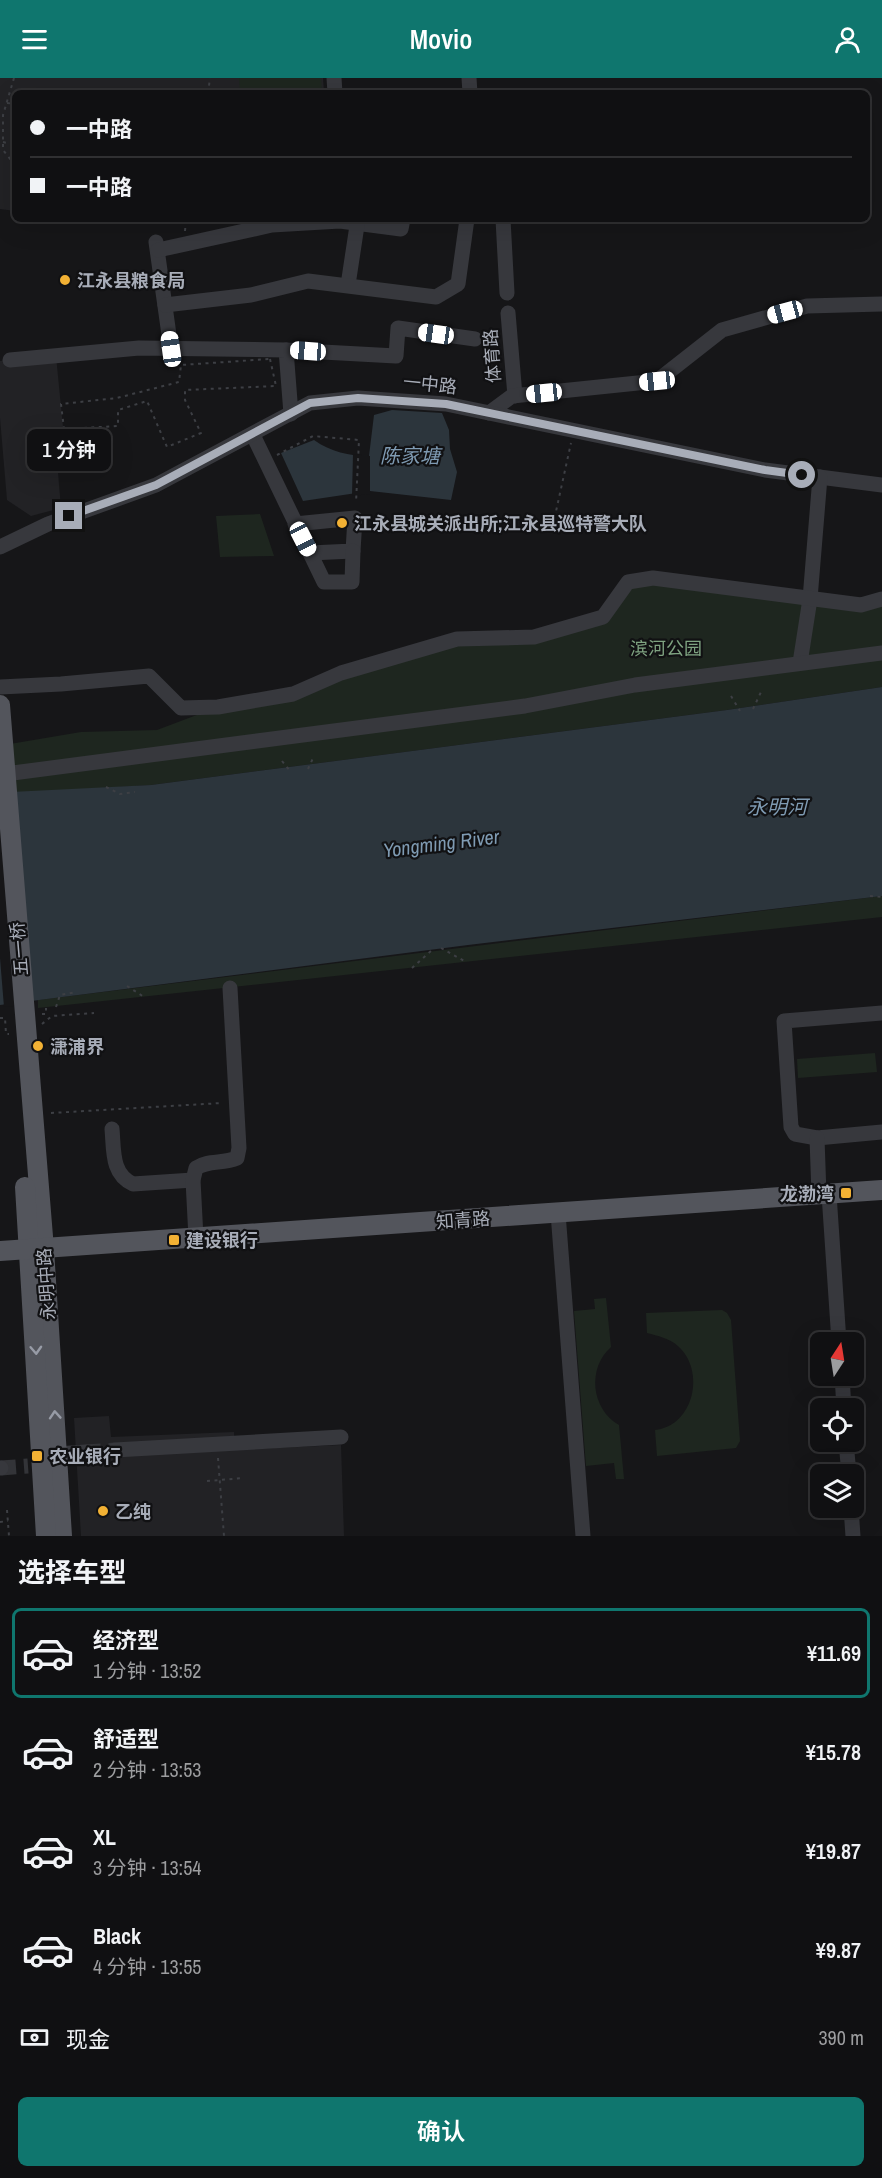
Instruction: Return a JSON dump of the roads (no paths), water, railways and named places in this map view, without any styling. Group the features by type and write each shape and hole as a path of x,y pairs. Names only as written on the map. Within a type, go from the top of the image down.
{"main road":[{"name":"五一桥","path":"0,705 26,1031"},
{"name":"五一桥","path":"0,846 26,1031"},
{"name":"永明中路","path":"26,1031 33,1114 46,1536"},
{"name":"永明中路","path":"26,1031 37,1249"},
{"name":"知青路","path":"0,1251 882,1190"},
{"name":"永明中路","path":"42,1462 62,1536"}],"street":[{"path":"157,245 184,235 241,222"},
{"path":"157,245 272,225 323,222"},
{"path":"348,285 358,222"},
{"path":"373,222 402,224"},
{"path":"165,305 251,295 308,281 436,297 458,284 467,222"},
{"path":"503,222 507,293"},
{"path":"157,245 171,349"},
{"path":"489,413 515,396 657,381 722,330 807,306 882,304"},
{"name":"体育路","path":"508,314 515,396"},
{"path":"10,360 139,348 286,350 396,356 398,328 474,339"},
{"path":"286,350 291,414"},
{"name":"一中路","path":"0,547 48,524 156,485 310,403 358,398 446,404 765,470 882,485"},
{"path":"253,435 324,582 352,582 355,518 296,524"},
{"path":"800,663 810,599 820,477"},
{"path":"310,553 353,551"},
{"path":"0,687 149,676 180,708 218,707 293,694 341,673 457,639 534,637 603,617 628,582 653,578 861,605 882,599"},
{"path":"537,704 635,685 882,653"},
{"path":"4,774 537,704 635,694 882,662"},
{"path":"196,1238 193,1180 196,1168 203,1163 229,1161 237,1158 239,1149 230,988"},
{"path":"882,1013 784,1021 791,1126 795,1134 817,1138 882,1132"},
{"path":"112,1129 115,1163 118,1172 126,1181 133,1184 193,1180"},
{"path":"817,1138 838,1332"},
{"path":"558,1214 583,1536"},
{"path":"115,1450 341,1437"},
{"path":"42,1462 86,1452"},
{"path":"852,1518 853,1536"}],"water":[{"name":"陈家塘","path":"392,410 442,413 449,430 450,449 457,472 451,500 370,491 303,501 281,453 314,440 327,448 340,452 369,456 374,415"},
{"name":"永明河","path":"882,687 882,896 468,945 0,1005 0,796 11,792 151,785 727,710"}],"tunnel":[{"path":"86,1452 115,1450"},
{"path":"1,1468 28,1466"}],"place":[{"name":"江永县粮食局","path":"65,280"},
{"name":"江永县城关派出所;江永县巡特警大队","path":"342,523"},
{"name":"潇浦界","path":"38,1046"},
{"name":"龙渤湾","path":"846,1193"},
{"name":"建设银行","path":"174,1240"},
{"name":"农业银行","path":"37,1456"},
{"name":"乙纯","path":"103,1511"}],"park label":[{"name":"滨河公园","path":"666,648"}],"water label":[{"name":"Yongming River","path":"441,843"}]}
